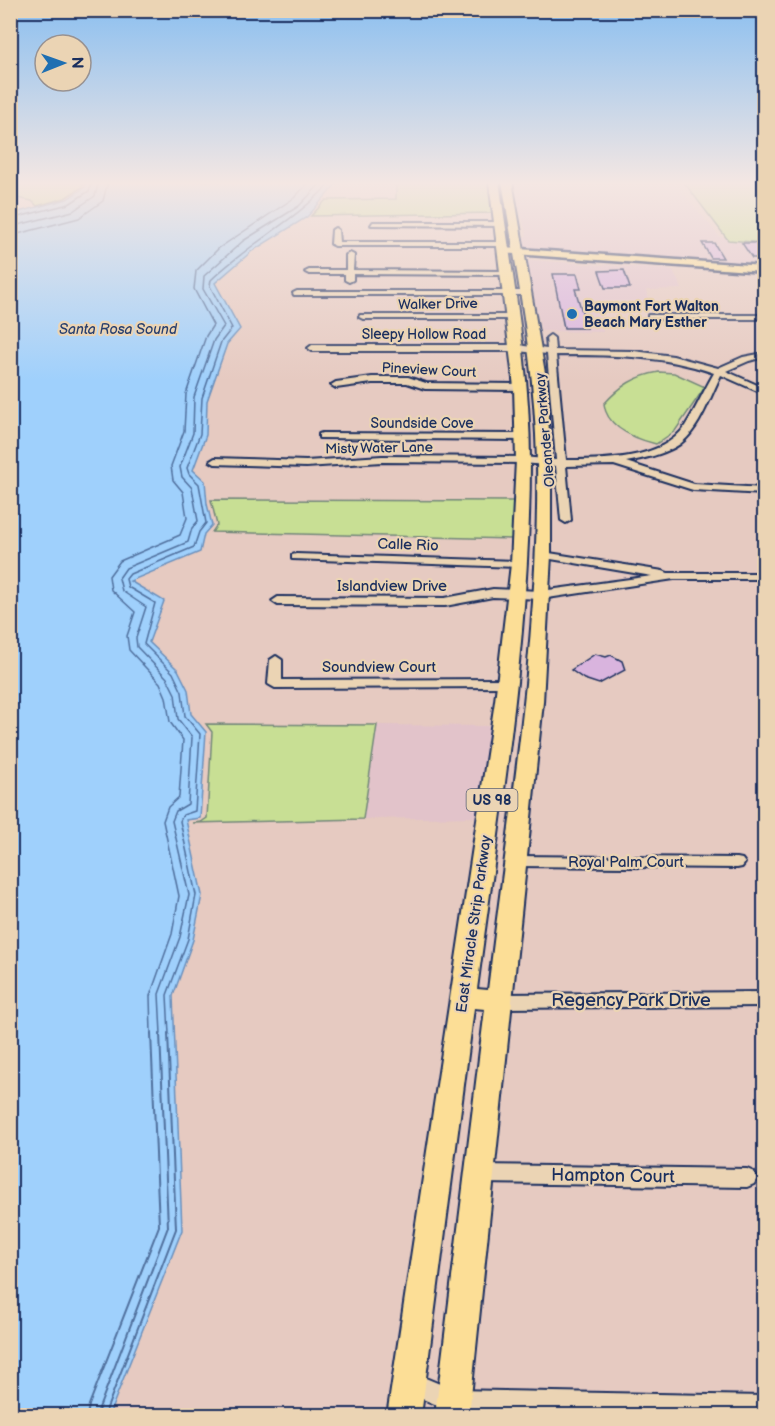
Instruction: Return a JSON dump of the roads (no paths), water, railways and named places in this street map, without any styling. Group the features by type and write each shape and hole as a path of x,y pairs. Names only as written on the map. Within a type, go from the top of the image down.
{"highway":[{"name":"East Miracle Strip Parkway","path":"453,1408 528,746 543,555 543,461 538,347 507,248"},
{"name":"East Miracle Strip Parkway","path":"510,248 513,317 538,347"},
{"name":"East Miracle Strip Parkway","path":"538,347 521,387 523,437 543,461"},
{"name":"East Miracle Strip Parkway","path":"404,1416 500,744 519,564 543,461"},
{"path":"500,744 528,746"},
{"path":"463,997 498,1001"}],"main road":[{"path":"510,260 765,269"},
{"path":"510,260 765,274"}],"street":[{"path":"374,248 510,260"},
{"path":"463,248 510,260"},
{"path":"348,284 350,255"},
{"path":"309,272 349,273 429,269 510,260"},
{"path":"297,293 510,260"},
{"path":"429,269 429,285"},
{"name":"Walker Drive","path":"363,317 513,317"},
{"path":"651,317 765,317"},
{"name":"Sleepy Hollow Road","path":"312,348 538,347 643,354 719,371 765,391"},
{"path":"608,463 651,454 676,442 689,428 719,371 746,359 765,355"},
{"name":"Pineview Court","path":"336,385 389,380 412,381 425,386 521,387"},
{"name":"Soundside Cove","path":"322,436 523,437"},
{"name":"Misty Water Lane","path":"215,461 306,464 382,459 608,463"},
{"name":"Oleander Parkway","path":"543,461 566,520"},
{"path":"608,463 636,467 693,487 765,491"},
{"path":"543,555 674,576 765,576"},
{"name":"Calle Rio","path":"296,556 519,564"},
{"name":"Islandview Drive","path":"278,601 445,602 493,593 541,595 674,576"},
{"name":"Soundview Court","path":"276,660 275,684 507,683"},
{"name":"Royal Palm Court","path":"515,861 736,863"},
{"name":"Regency Park Drive","path":"498,1001 765,999"},
{"name":"Hampton Court","path":"479,1174 747,1178"},
{"path":"409,1382 453,1408 763,1407"}],"water":[{"name":"Santa Rosa Sound","path":"11,248 258,248 215,283 240,329 227,344 207,401 206,435 193,470 205,481 212,525 204,534 200,552 130,581 164,601 149,642 178,670 188,690 191,714 206,732 200,818 186,820 202,895 193,940 173,996 182,1230 109,1415 11,1415"}],"place":[{"name":"Baymont Fort Walton Beach Mary Esther","path":"572,314"}]}
